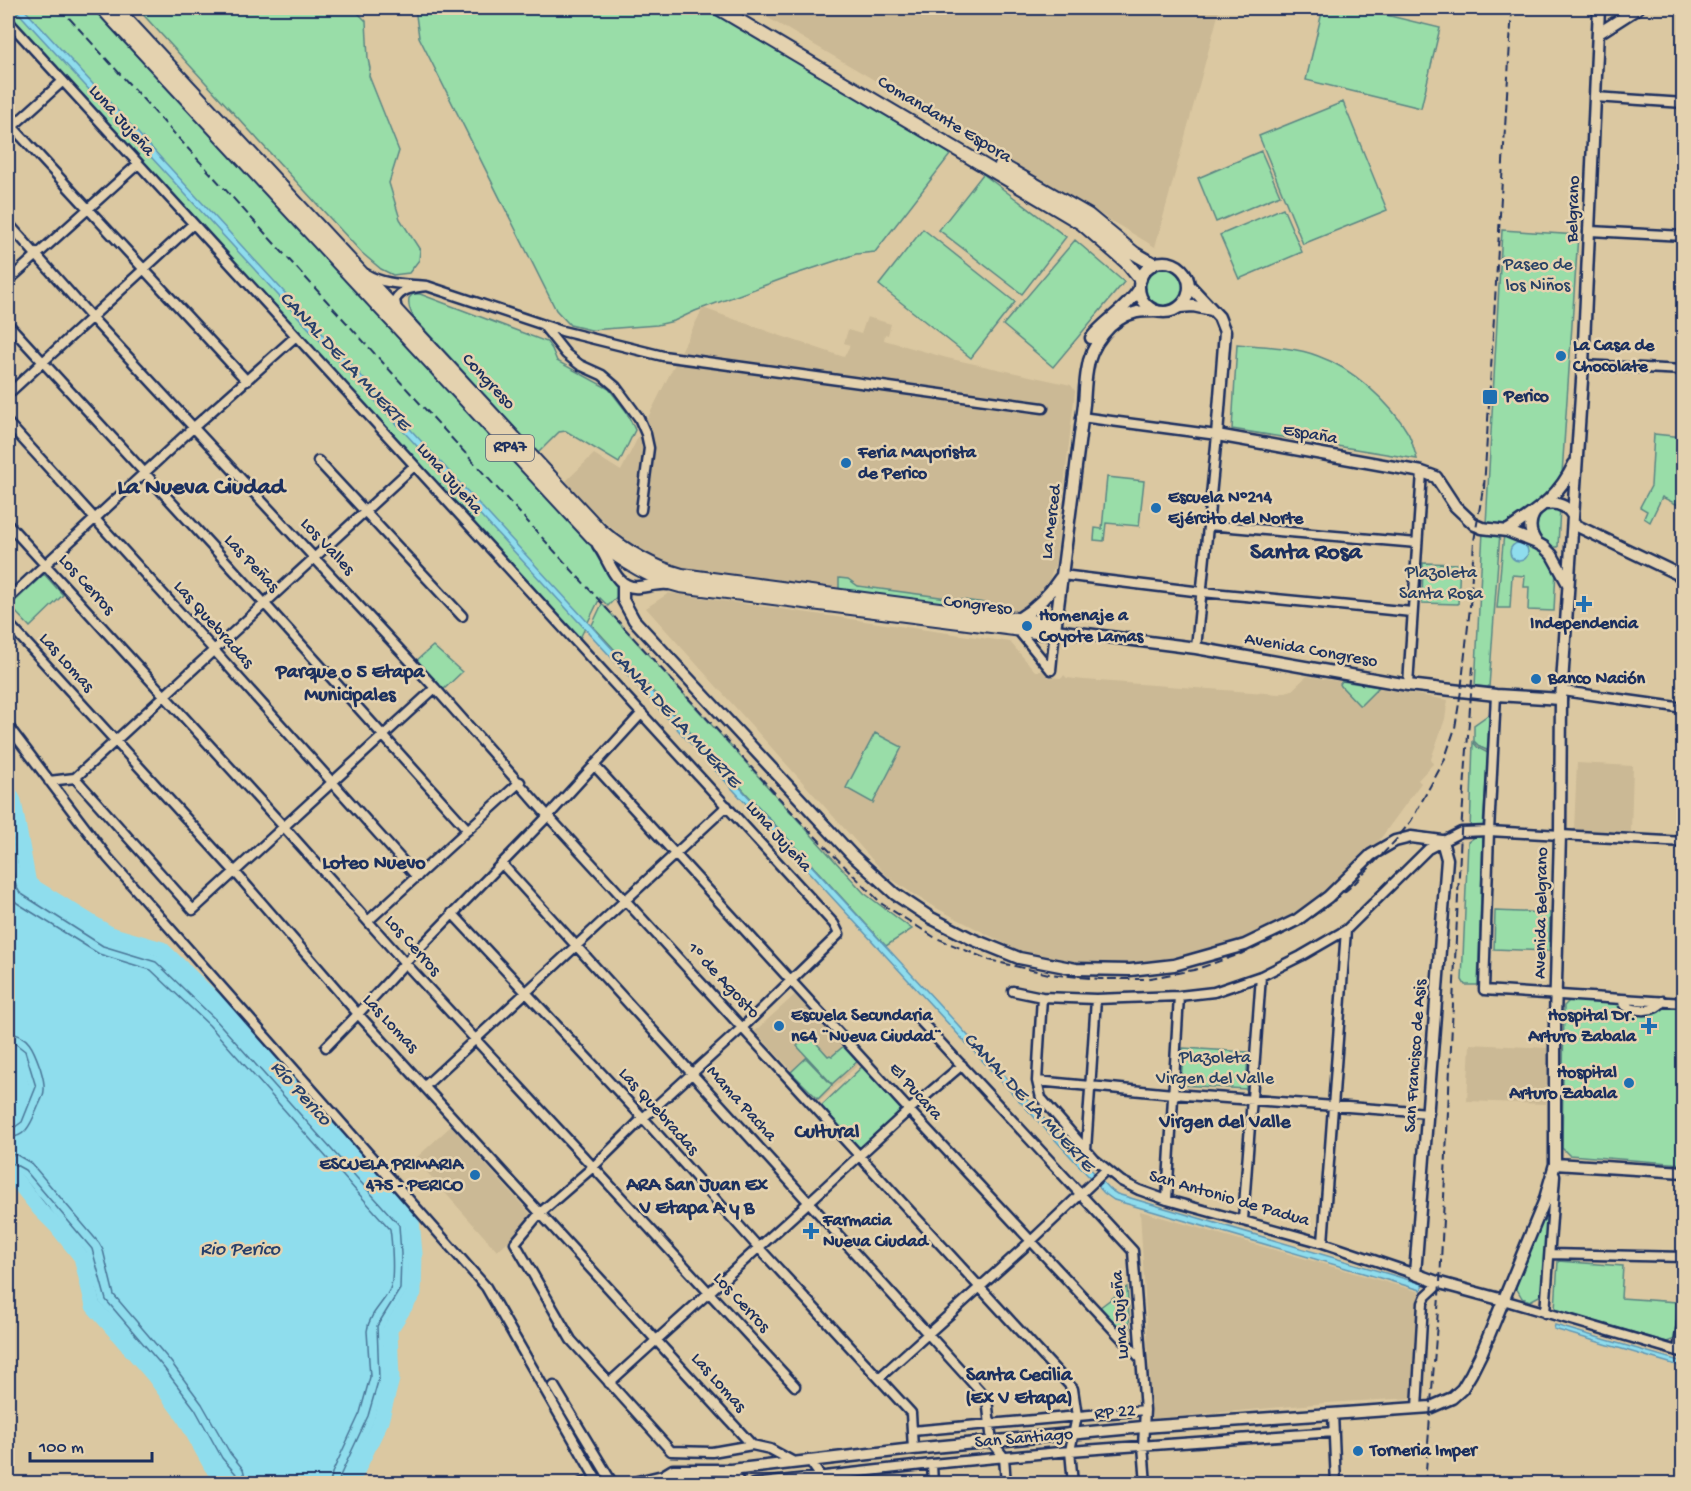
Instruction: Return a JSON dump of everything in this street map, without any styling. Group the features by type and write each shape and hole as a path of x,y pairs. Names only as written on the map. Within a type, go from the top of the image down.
{"main road":[{"name":"Congreso","path":"102,8 593,538 611,552 632,565 675,584 1017,624 1046,623 1055,630"},
{"name":"Congreso","path":"116,8 600,530 617,544 651,563 682,575 1017,624"},
{"name":"Comandante Espora","path":"718,8 999,173 1081,224 1126,262 1139,284"},
{"name":"Comandante Espora","path":"734,8 1088,215 1134,253 1153,264"}],"street":[{"name":"Belgrano","path":"1562,695 1583,366 1599,8"},
{"path":"1599,33 1638,8"},
{"name":"Luna Jujeña","path":"8,21 834,924 839,934 792,981"},
{"path":"63,81 10,124 246,381"},
{"path":"1595,98 1683,103"},
{"path":"8,281 138,164"},
{"name":"Los Valles","path":"8,223 92,318 435,688 548,816"},
{"path":"8,394 193,224"},
{"path":"1590,231 1683,236"},
{"path":"1162,262 1172,263 1180,268 1189,285 1189,293 1180,307 1173,311 1135,312 1121,319 1101,336 1094,346 1088,363 1081,417 1079,403 1081,365 1091,337 1128,303 1145,270 1153,264 1162,262"},
{"path":"359,270 375,279 427,286 562,331 663,356 1043,408"},
{"path":"1139,284 1142,298 1156,311"},
{"path":"1189,285 1219,316 1225,332 1196,648"},
{"path":"397,311 395,300 398,294 404,290 427,286"},
{"path":"1180,307 1193,306 1212,310"},
{"name":"Las Peñas","path":"8,324 145,472 468,830"},
{"path":"541,324 566,354 580,365 602,375 616,387 639,418 649,448 641,510"},
{"path":"8,599 295,337"},
{"path":"1583,366 1683,370"},
{"name":"España","path":"1081,417 1217,435 1422,472 1436,477 1455,506 1475,525 1507,531"},
{"name":"La Merced","path":"1055,630 1081,417"},
{"name":"Las Quebradas","path":"8,423 417,877"},
{"name":"Belgrano","path":"1507,531 1545,504 1566,479 1577,458"},
{"path":"318,460 462,616"},
{"path":"49,781 75,778 414,466"},
{"path":"1408,685 1422,472"},
{"path":"1545,504 1555,503 1564,506 1569,509 1573,520 1683,577"},
{"path":"1535,512 1530,531 1552,555 1569,587"},
{"name":"Los Cerros","path":"8,524 405,963 795,1386"},
{"path":"1208,525 1417,543"},
{"path":"1507,531 1551,549 1562,547 1572,539"},
{"path":"593,538 623,584 638,587 652,584 675,584"},
{"path":"1055,630 1051,670 1017,624 1051,592 1062,575 1202,592 1412,612"},
{"path":"623,584 624,600 634,620 852,855 895,894 931,918 972,939 1018,958 1076,969 1130,969 1174,965 1245,945 1297,920 1328,897 1371,855 1395,841 1411,837 1442,841"},
{"name":"Las Lomas","path":"8,623 235,872 358,1014 752,1445"},
{"name":"Avenida Congreso","path":"1055,630 1196,648 1408,685 1496,695 1562,695"},
{"path":"75,778 193,910 435,688"},
{"path":"1496,695 1484,990 1683,1003"},
{"path":"1562,695 1683,708"},
{"name":"Avenida Belgrano","path":"1503,1300 1544,1202 1555,1164 1562,695"},
{"path":"326,1047 452,913 548,816 642,713"},
{"path":"8,726 108,858 486,1287 601,1483 582,1484"},
{"name":"El Pucara","path":"594,765 1030,1242 1141,1359"},
{"path":"368,921 520,782"},
{"path":"425,1086 728,806"},
{"name":"1º de Agosto","path":"548,816 1073,1389 1077,1416 1070,1451 1073,1484"},
{"path":"1013,991 1042,997 1096,999 1179,996 1214,992 1261,976 1346,930 1428,849 1461,832 1560,834 1683,842"},
{"name":"San Francisco de Asis","path":"1415,1274 1447,859 1442,841"},
{"name":"Mama Pacha","path":"502,864 987,1399 992,1442"},
{"name":"Las Quebradas","path":"452,913 643,1118 911,1413 913,1449"},
{"path":"1323,1243 1346,930"},
{"path":"1243,1220 1261,976"},
{"path":"792,981 593,1167 540,1213 515,1243 571,1340 671,1451 712,1452 752,1445 770,1449 792,1461"},
{"path":"1167,1200 1179,996"},
{"path":"1042,997 1037,1082 1429,1113"},
{"path":"1086,1150 1096,999"},
{"name":"Luna Jujeña","path":"915,1015 1133,1251 1145,1410 1143,1446 1146,1484"},
{"path":"609,1383 909,1110 962,1065"},
{"name":"San Antonio de Padua","path":"1037,1082 1041,1098 1104,1172 1138,1190 1323,1243 1440,1283 1503,1300"},
{"path":"1545,1313 1555,1164 1683,1172"},
{"path":"879,1378 1104,1172"},
{"path":"1550,1254 1683,1257"},
{"path":"1417,1408 1423,1303 1426,1296 1440,1283"},
{"path":"1503,1300 1681,1352 1683,1310"},
{"name":"RP 22","path":"655,1481 673,1470 731,1470 913,1449 1143,1427 1440,1405 1462,1389 1482,1352 1503,1300"},
{"path":"555,1386 614,1484"},
{"path":"912,1431 1145,1410"},
{"path":"1333,1414 1336,1484"},
{"name":"San Santiago","path":"753,1484 823,1480 932,1464 1070,1451 1334,1432"},
{"path":"992,1442 1004,1457 1006,1484"},
{"path":"809,1460 823,1480"},
{"path":"932,1464 933,1484"},
{"path":"731,1470 741,1484"},
{"path":"628,1484 655,1481"}],"shaded area":[{"path":"751,8 1220,8 1155,247 941,119"},
{"name":"Feria Mayorista de Perico","path":"703,308 844,357 850,345 844,343 848,330 861,334 867,317 891,324 884,340 947,358 1071,385 1075,391 1055,565 1042,590 1024,608 1013,612 994,612 678,569 662,563 633,545 607,524 566,481 594,454 621,471"},
{"path":"669,593 1010,642 1035,671 1044,671 1048,677 1062,678 1064,675 1067,678 1084,680 1279,694 1292,690 1307,676 1448,700 1445,719 1431,759 1433,764 1418,780 1421,783 1378,842 1337,882 1301,909 1241,939 1178,958 1113,964 1065,961 1021,952 940,910 887,876 646,608"},
{"path":"1577,763 1633,766 1631,832 1574,830"},
{"path":"798,992 862,1061 820,1101 755,1031"},
{"path":"1470,1044 1548,1048 1546,1104 1467,1101"},
{"path":"451,1126 534,1218 497,1251 415,1159"},
{"path":"1140,1211 1420,1292 1412,1398 1326,1403 1152,1419"}],"green space":[{"path":"8,8 98,8 593,540 625,588 608,606 600,598 579,640 8,15"},
{"path":"137,8 353,8 366,21 369,76 399,151 389,183 400,219 420,250 419,260 409,273 393,275 381,269 362,253"},
{"path":"415,8 710,8 953,151 875,252 856,254 790,276 674,321 657,325 591,330 570,325 556,310 419,37"},
{"path":"1323,8 1357,8 1440,28 1421,108 1306,80"},
{"path":"1343,102 1387,210 1303,244 1259,136"},
{"path":"1261,151 1280,195 1216,222 1198,178"},
{"path":"983,174 1066,237 1022,294 939,230"},
{"path":"1283,208 1302,252 1239,279 1220,235"},
{"path":"923,229 1015,302 971,358 879,285"},
{"name":"Paseo de los Niños","path":"1502,230 1578,235 1562,474 1557,484 1542,499 1512,524 1486,525"},
{"path":"1075,240 1124,282 1053,367 1003,325"},
{"path":"1164,267 1179,273 1185,288 1179,303 1164,309 1149,303 1143,288 1149,273"},
{"path":"413,294 420,294 547,342 557,361 609,389 626,411 635,430 619,463 566,431 559,432 538,453 414,318 409,304 409,298"},
{"path":"1237,344 1278,347 1318,356 1357,377 1381,398 1400,421 1408,433 1417,459 1232,429"},
{"path":"1654,434 1683,437 1683,493 1678,505 1662,497 1650,522 1644,518 1647,511 1640,507 1651,486"},
{"path":"1107,477 1144,481 1139,526 1106,523 1104,541 1094,540 1095,528 1102,529"},
{"path":"1560,506 1558,547 1550,547 1538,541 1532,521 1540,509"},
{"path":"1483,531 1500,532 1489,687 1475,686"},
{"path":"1504,533 1542,549 1556,568 1554,611 1528,610 1529,587 1524,587 1525,576 1512,575 1510,608 1497,608"},
{"name":"Plazoleta Santa Rosa","path":"1423,563 1460,564 1458,604 1422,603"},
{"path":"44,574 63,595 30,627 10,606"},
{"path":"839,578 848,579 858,586 992,604 992,610 839,592"},
{"path":"602,604 864,893 912,929 886,946 592,625"},
{"path":"433,646 462,672 443,690 416,661"},
{"path":"1342,681 1379,687 1359,705 1341,686"},
{"path":"1491,713 1489,751 1474,741 1474,725"},
{"path":"875,733 902,747 873,803 846,788"},
{"path":"1473,742 1478,748 1488,753 1483,827 1474,833 1470,831"},
{"path":"1475,837 1483,837 1478,985 1465,985 1462,980 1468,842"},
{"path":"1495,911 1550,913 1549,951 1494,949"},
{"path":"1570,1000 1683,1006 1683,1164 1569,1155 1562,1148 1564,1006"},
{"path":"809,1035 828,1056 832,1056 846,1044 860,1059 832,1084 797,1046"},
{"name":"Plazoleta Virgen del Valle","path":"1183,1048 1248,1052 1246,1089 1181,1085"},
{"path":"806,1058 832,1085 818,1099 791,1072"},
{"path":"866,1063 907,1106 861,1150 820,1107"},
{"path":"1548,1207 1543,1294 1530,1301 1522,1298 1514,1284"},
{"path":"1558,1261 1623,1266 1621,1298 1677,1302 1675,1339 1667,1342 1555,1310"},
{"path":"1127,1287 1131,1345 1099,1308"}],"water":[{"name":"CANAL DE LA MUERTE","path":"14,8 23,8 1109,1189 1117,1194 1423,1284 1421,1290 1114,1200 1104,1193"},
{"path":"1515,543 1523,543 1528,548 1526,559 1515,561 1510,556 1510,548"},
{"name":"Rio Perico","path":"8,789 14,801 29,884 110,934 162,949 225,1010 412,1220 415,1254 414,1293 390,1330 392,1379 381,1421 351,1483 226,1483 211,1466 184,1417 154,1376 93,1306 81,1257 16,1180 8,1175 8,1121 22,1087 13,1058 8,1055"},
{"path":"1555,1325 1683,1362 1683,1367 1554,1329"}],"waterway":[{"name":"Río Perico","path":"8,789 14,801 29,884 110,934 162,949 225,1010 412,1220 415,1254 414,1293 390,1330 392,1379 381,1421 351,1484"},
{"name":"Río Perico","path":"8,1055 13,1058 22,1087 8,1121"},
{"name":"Río Perico","path":"8,1175 16,1180 81,1257 93,1306 154,1376 184,1417 211,1466 226,1484"}],"railway":[{"path":"60,8 802,823 882,904 934,937 989,960 1049,974 1100,979 1145,979 1194,970 1249,951 1302,924 1355,883 1411,821 1444,761 1455,728 1470,607 1474,541 1484,483"},
{"path":"1484,489 1512,8"},
{"path":"1425,1484 1440,1283 1461,832 1473,666"}],"place":[{"name":"La Casa de Chocolate","path":"1561,356"},
{"name":"Perico","path":"1490,397"},
{"name":"Feria Mayorista de Perico","path":"846,463"},
{"name":"Escuela Nº214 Ejército del Norte","path":"1156,508"},
{"name":"Independencia","path":"1584,604"},
{"name":"Homenaje a Coyote Lamas","path":"1027,626"},
{"name":"Banco Nación","path":"1536,679"},
{"name":"Escuela Secundaria n64 ¨Nueva Ciudad¨","path":"779,1026"},
{"name":"Hospital Dr. Arturo Zabala","path":"1649,1026"},
{"name":"Hospital Arturo Zabala","path":"1629,1083"},
{"name":"ESCUELA PRIMARIA 475 - PERICO","path":"475,1175"},
{"name":"Farmacia Nueva Ciudad","path":"811,1231"},
{"name":"Torneria Imper","path":"1358,1451"}],"district":[{"name":"La Nueva Ciudad","path":"201,488"},
{"name":"Santa Rosa","path":"1306,553"},
{"name":"Parque o 5 Etapa Municipales","path":"350,684"},
{"name":"Loteo Nuevo","path":"374,864"},
{"name":"Virgen del Valle","path":"1225,1123"},
{"name":"Cultural","path":"827,1133"},
{"name":"ARA San Juan Ex V Etapa A y B","path":"697,1198"},
{"name":"Santa Cecilia (Ex V Etapa)","path":"1019,1388"}]}
